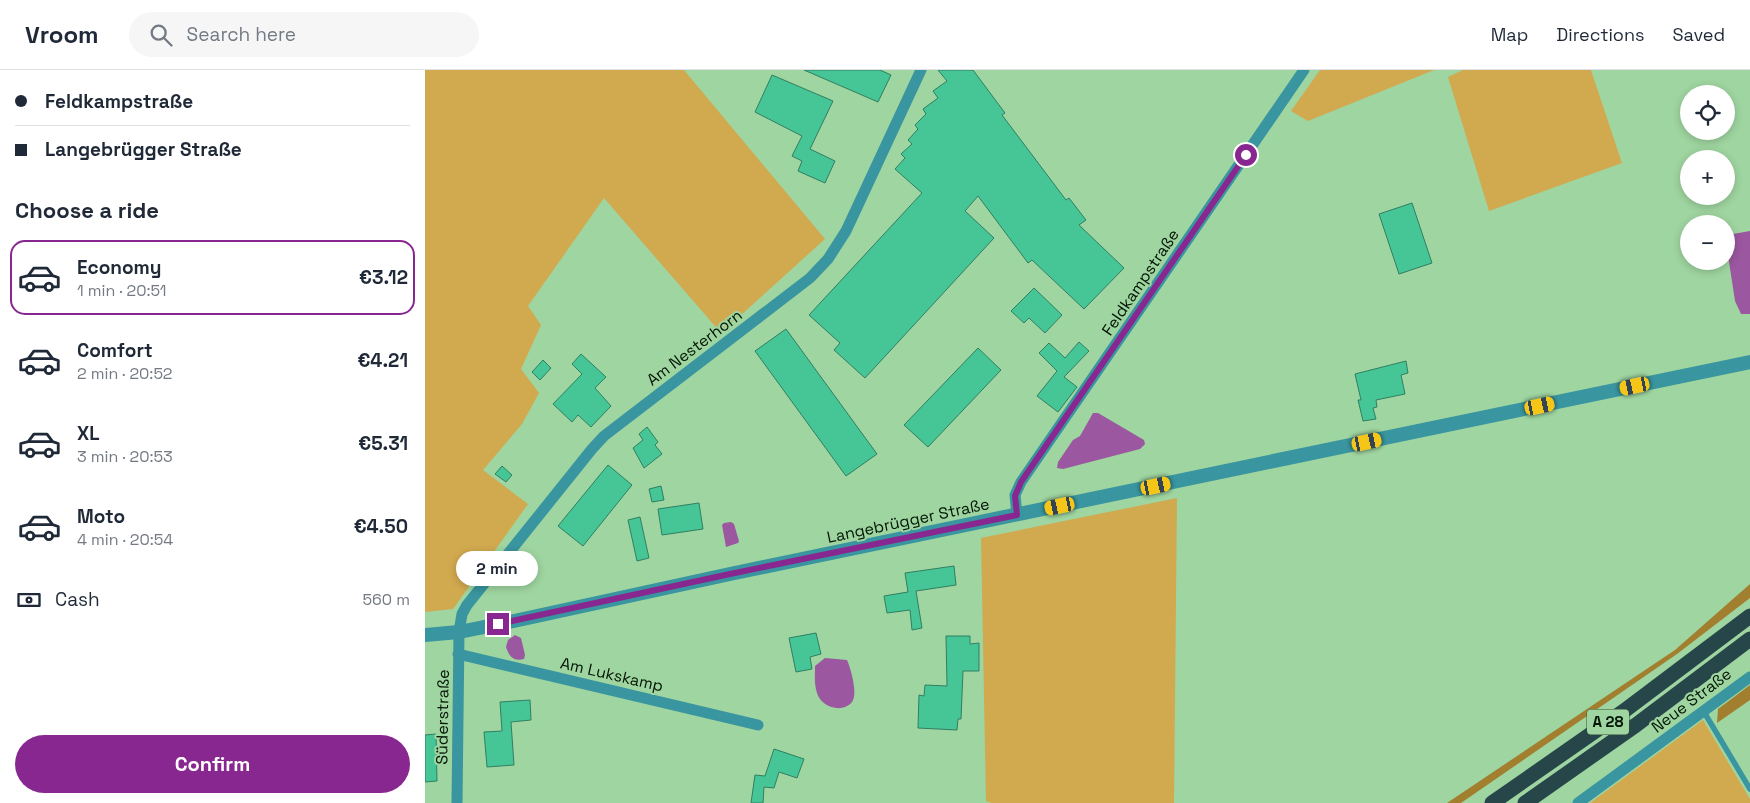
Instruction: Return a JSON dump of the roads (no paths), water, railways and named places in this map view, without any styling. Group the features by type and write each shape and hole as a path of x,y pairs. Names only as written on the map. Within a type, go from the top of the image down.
{"highway":[{"name":"A 28","path":"1492,803 1624,711 1750,616"},
{"name":"A 28","path":"1525,803 1635,725 1750,639"}],"street":[{"name":"Am Nesterhorn","path":"459,632 462,614 467,605 592,449 617,426 810,278 827,259 846,231 921,70"},
{"name":"Feldkampstraße","path":"1017,515 1015,496 1021,482 1304,70"},
{"name":"Langebrügger Straße","path":"425,635 459,632 1750,362"},
{"name":"Süderstraße","path":"457,803 459,632"},
{"name":"Am Lukskamp","path":"458,654 758,725"},
{"name":"Neue Straße","path":"1578,803 1704,712 1750,676"}],"lane":[{"path":"1704,712 1750,789"}]}
